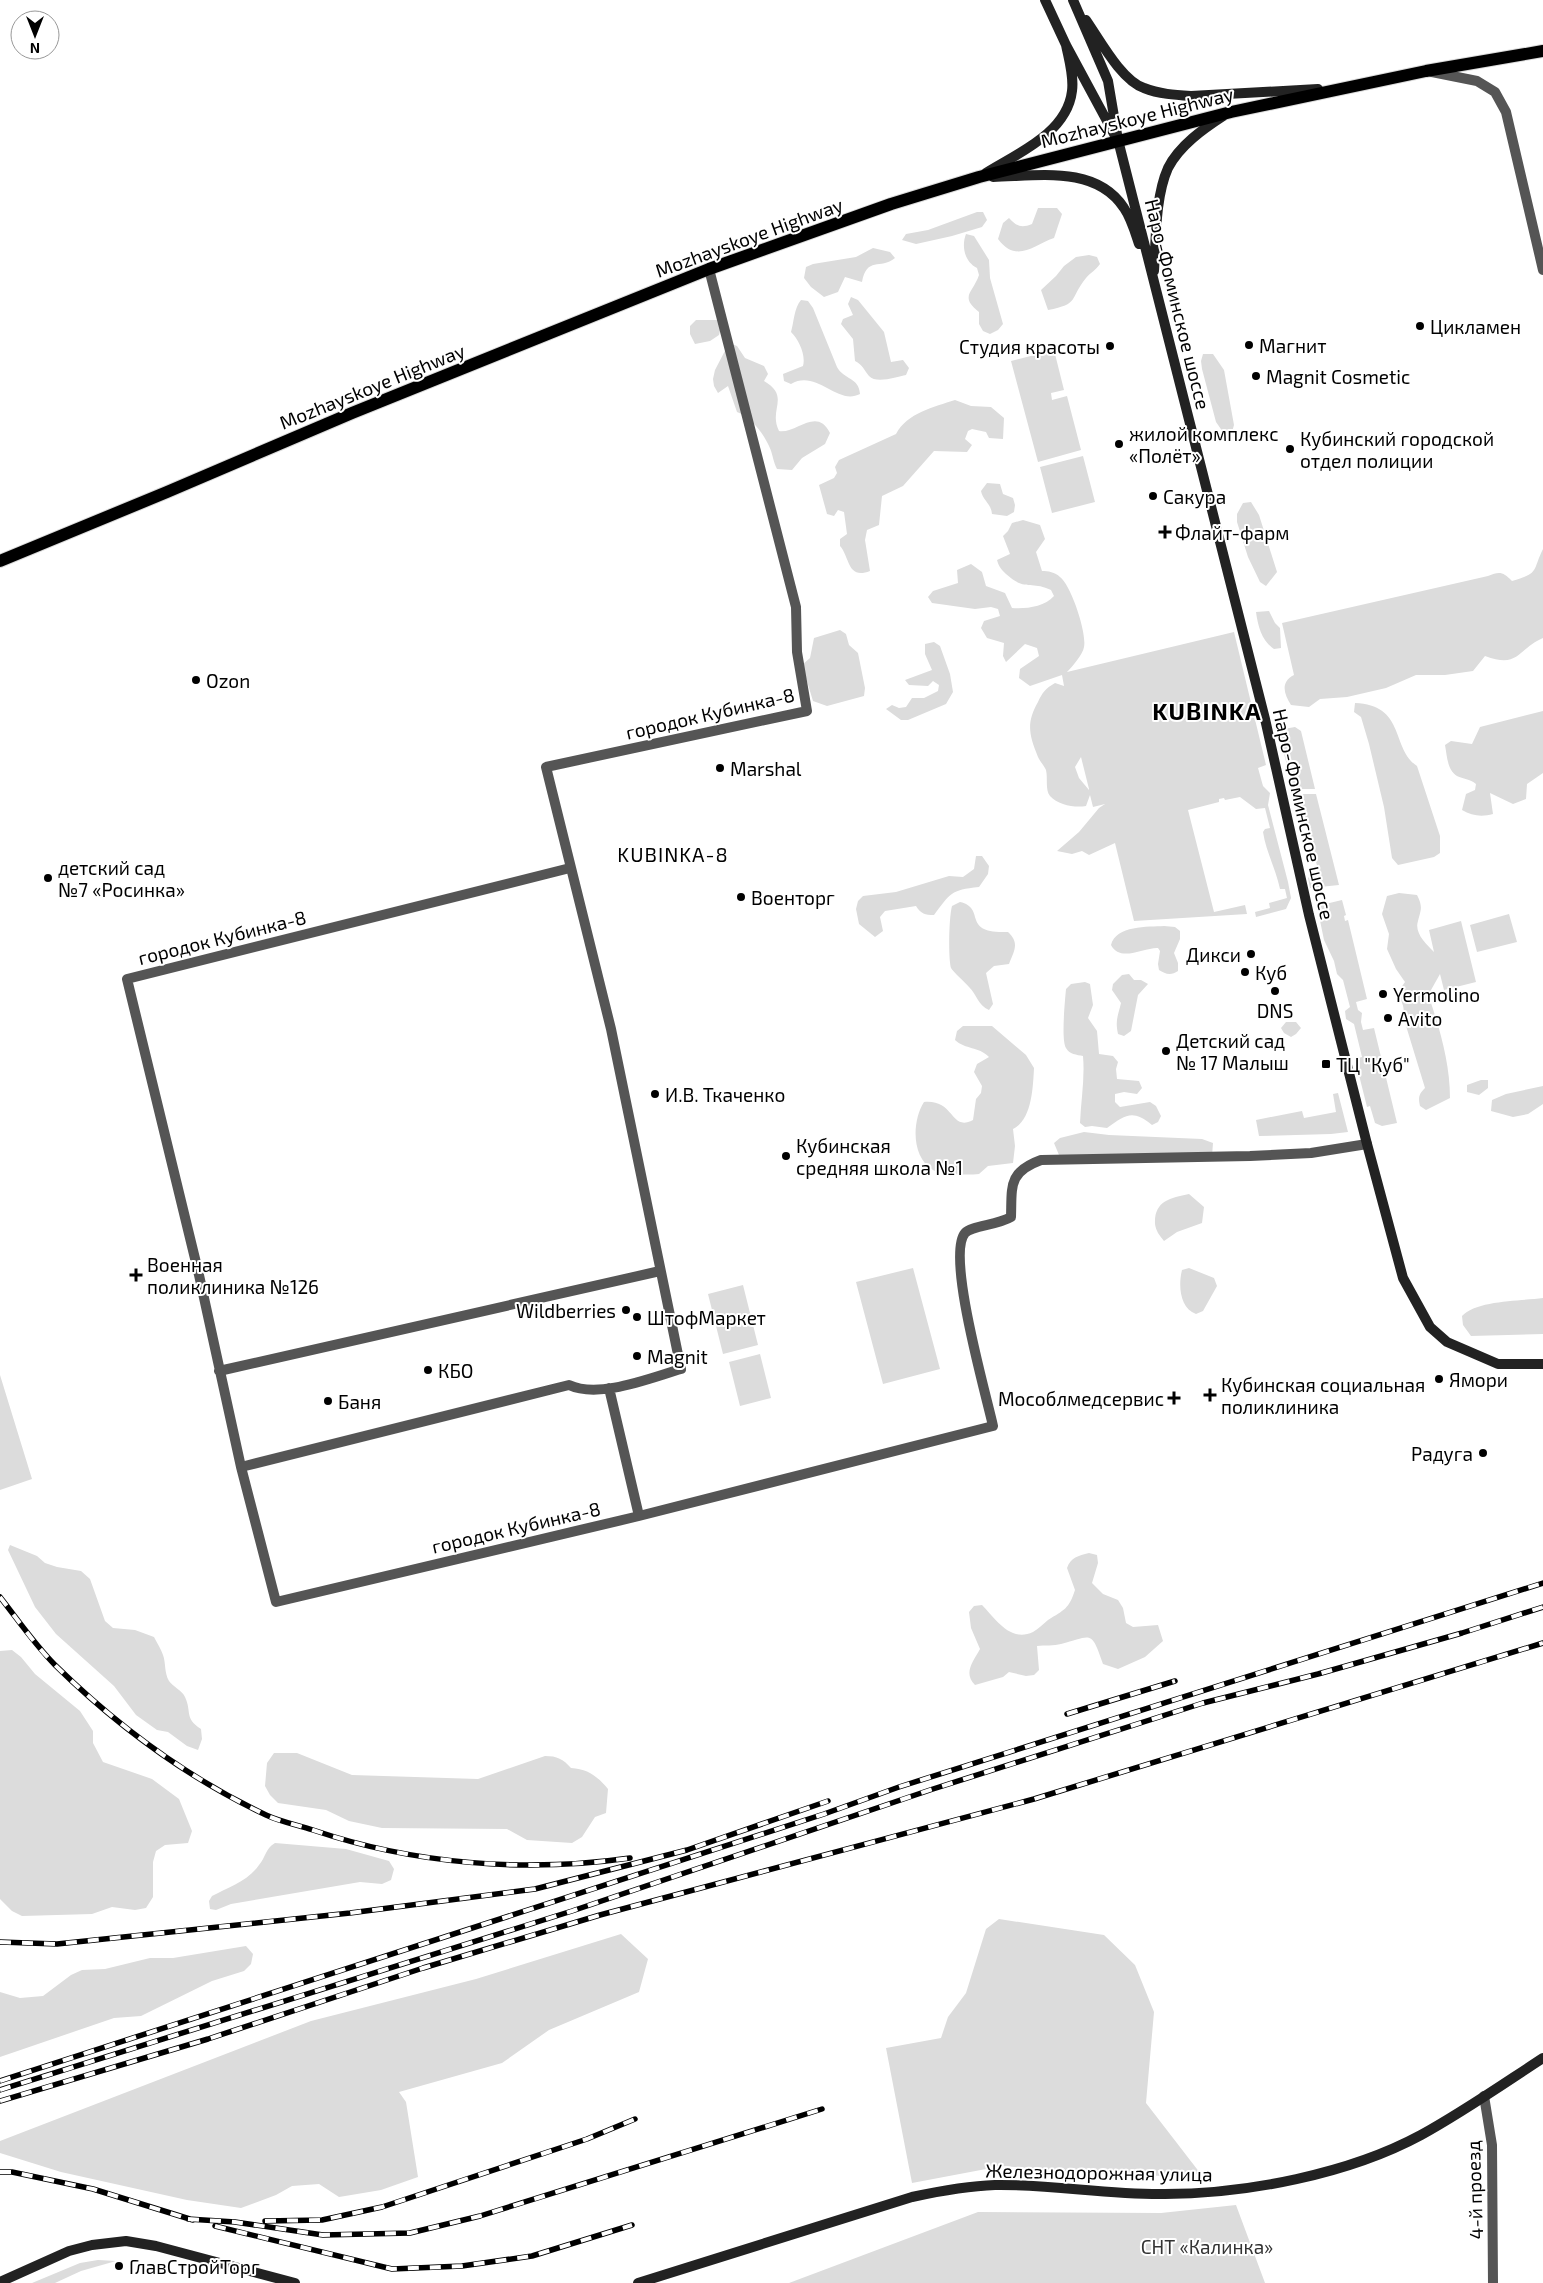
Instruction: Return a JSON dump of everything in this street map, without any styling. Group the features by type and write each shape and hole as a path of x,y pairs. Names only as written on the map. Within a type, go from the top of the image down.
{"main road":[{"name":"Mozhayskoye Highway","path":"0,561 352,413 709,269 891,204 979,177 1231,112 1426,71 1543,51"}],"street":[{"name":"Наро-Фоминское шоссе","path":"1045,0 1066,45 1118,140"},
{"name":"Наро-Фоминское шоссе","path":"1074,1 1108,81 1118,140 1265,719 1308,915 1366,1144 1403,1278 1430,1327 1447,1342 1498,1364 1543,1364"},
{"path":"1074,1 1124,74 1143,88 1191,96 1344,88"},
{"path":"979,177 1044,137 1058,122 1067,108 1072,90 1072,70 1066,45"},
{"path":"1426,71 1477,81 1495,92 1506,112 1543,270"},
{"path":"1154,279 1158,216 1168,169 1176,156 1207,126 1231,112"},
{"path":"979,177 1067,176 1099,184 1112,193 1125,209 1154,279"},
{"name":"городок Кубинка-8","path":"609,1388 681,1369 611,1029 546,768 807,711 797,652 796,607 709,269"},
{"name":"городок Кубинка-8","path":"570,868 127,979 199,1275 241,1467 276,1602 639,1516 993,1426 962,1293 960,1245 963,1235 969,1229 1002,1223 1010,1217 1012,1185 1016,1174 1022,1169 1041,1160 1311,1153 1366,1144"},
{"path":"220,1371 660,1271"},
{"path":"241,1467 569,1385 577,1389 609,1388 639,1516"},
{"name":"Железнодорожная улица","path":"638,2283 912,2197 956,2188 995,2185 1162,2194 1234,2191 1263,2186 1319,2172 1392,2149 1421,2135 1543,2058"},
{"name":"4-й проезд","path":"1484,2096 1492,2145 1493,2283"},
{"path":"0,2282 69,2251 92,2245 126,2241 156,2246 295,2283"}],"green space":[{"path":"1038,208 1057,208 1062,214 1054,238 1019,252 1005,246 998,239 1003,223 1009,218 1020,226 1032,224"},
{"path":"977,212 983,212 987,220 982,227 916,244 902,240 906,234 928,230"},
{"path":"966,234 974,236 989,260 990,278 1003,324 998,330 990,334 983,331 979,324 979,312 973,307 969,298 969,294 979,275 977,268 965,254"},
{"path":"873,248 890,252 895,258 871,266 864,274 862,282 845,277 838,292 824,297 811,287 804,278 806,267 813,264 856,257"},
{"path":"1089,255 1097,257 1100,264 1086,278 1070,303 1048,310 1041,290 1064,266 1076,257"},
{"path":"851,297 858,300 884,332 891,362 903,360 909,368 906,375 876,380 869,376 862,366 855,361 853,339 841,324 843,319 853,315 848,304"},
{"path":"801,300 808,301 813,308 837,367 857,384 860,394 843,395 810,381 800,381 791,384 784,381 783,374 803,366 804,362 801,348 791,332"},
{"path":"696,320 718,320 721,327 719,335 710,341 695,344 690,334 690,326"},
{"path":"729,343 737,346 745,358 764,366 768,374 764,381 772,387 778,398 776,423 779,431 786,431 813,421 825,425 830,433 825,444 802,458 792,470 777,469 769,446 760,431 752,422 737,412 728,386 718,393 714,386 715,370"},
{"path":"1054,350 1064,390 1051,393 1052,400 1067,396 1081,450 1038,462 1011,361"},
{"path":"1203,354 1213,354 1224,370 1234,425 1232,432 1225,435 1216,422 1202,369 1201,361"},
{"path":"955,400 971,406 991,407 1004,418 1003,439 989,438 986,432 972,429 968,431 965,439 972,445 967,452 934,451 903,486 882,496 879,525 867,530 865,540 870,571 863,573 853,570 840,546 840,539 847,534 844,512 838,510 834,516 827,514 819,485 834,478 837,473 835,467 839,460 896,434 914,416 930,408"},
{"path":"1083,456 1095,502 1052,513 1040,467"},
{"path":"987,483 1000,484 1003,494 1013,498 1014,512 1007,516 992,514 981,491"},
{"path":"1251,502 1259,515 1277,572 1266,586 1260,582 1248,557 1237,522 1237,514 1243,503"},
{"path":"1023,520 1040,525 1045,539 1036,552 1042,571 1056,574 1060,577 1069,589 1073,599 1081,621 1084,647 1080,657 1067,672 1234,632 1266,765 1258,768 1263,786 1270,793 1268,805 1288,882 1291,898 1286,909 1256,917 1255,912 1270,908 1269,903 1287,898 1285,889 1280,889 1264,839 1263,832 1265,829 1270,828 1265,808 1256,809 1240,797 1225,800 1224,798 1219,799 1219,802 1188,810 1214,912 1245,905 1247,914 1134,921 1115,843 1089,855 1082,851 1072,854 1057,851 1079,832 1099,808 1105,804 1093,807 1090,795 1086,806 1077,807 1057,802 1048,793 1046,770 1038,757 1031,735 1030,723 1034,709 1045,691 1055,683 1064,686 1062,675 1030,686 1019,678 1020,669 1039,656 1037,648 1025,644 1006,662 1003,656 1004,643 987,638 981,628 984,621 1000,616 998,609 991,607 975,609 932,603 928,597 933,591 958,583 957,570 971,564 982,572 986,586 1005,593 1012,608 1034,606 1050,600 1054,596 1051,590 1019,583 1006,574 999,566 997,560 1010,554 1003,536 1012,523","holes":["1081,757 1089,790 1079,778 1075,767"]},
{"path":"1543,549 1543,638 1534,642 1517,656 1505,660 1485,656 1473,671 1445,675 1416,675 1386,688 1347,697 1320,699 1309,707 1291,705 1285,693 1285,685 1294,675 1282,623 1496,573 1504,574 1512,581 1527,576 1534,570"},
{"path":"1269,611 1280,628 1281,648 1274,649 1270,646 1259,628 1256,612"},
{"path":"840,630 846,634 849,645 858,653 865,688 864,696 827,706 813,701 802,665 810,658 814,638"},
{"path":"934,642 940,646 950,674 953,692 946,704 908,720 901,720 886,709 892,705 899,708 906,707 912,698 924,698 938,691 939,685 933,681 928,686 909,685 905,680 932,670 925,654 925,644"},
{"path":"1355,703 1371,706 1383,711 1390,719 1409,758 1417,766 1440,836 1440,853 1434,857 1398,865 1392,858 1384,807 1369,744 1361,717 1354,712"},
{"path":"1543,711 1543,773 1527,784 1526,799 1513,804 1490,793 1493,814 1477,815 1462,810 1466,794 1475,790 1476,784 1457,776 1451,770 1445,745 1451,741 1472,744 1480,727"},
{"path":"1295,727 1301,731 1315,789 1293,789 1278,730"},
{"path":"1294,794 1316,794 1339,885 1310,888 1308,878 1318,870 1303,808 1298,809"},
{"path":"976,856 982,856 989,866 988,874 979,887 956,891 948,897 934,915 924,914 916,906 885,911 880,917 883,931 875,937 859,924 856,909 858,901 863,896 896,892 949,876 963,877 974,869"},
{"path":"1399,893 1417,895 1421,908 1417,925 1419,934 1434,952 1429,930 1461,921 1476,982 1444,990 1440,974 1431,990 1429,997 1444,1047 1450,1085 1450,1098 1426,1110 1420,1106 1421,1092 1425,1088 1403,1016 1404,1011 1400,992 1405,982 1396,969 1387,949 1389,934 1382,914 1387,896"},
{"path":"1342,900 1346,915 1344,916 1345,921 1348,920 1367,999 1356,1002 1358,1010 1362,1013 1361,1022 1363,1030 1374,1028 1397,1123 1382,1126 1375,1123 1370,1106 1367,1107 1355,1059 1362,1057 1354,1024 1346,1019 1345,1011 1350,1007 1343,980 1337,974 1334,961 1324,940 1317,906"},
{"path":"960,902 968,905 979,925 984,929 993,932 1008,932 1014,940 1015,947 1009,964 994,966 986,973 993,1004 989,1010 980,1003 972,990 951,968 949,947 951,911 952,906"},
{"path":"1509,914 1517,942 1477,952 1470,925"},
{"path":"1164,926 1175,927 1180,931 1180,939 1174,953 1178,963 1178,971 1173,974 1159,970 1160,951 1158,948 1126,954 1115,950 1111,945 1114,938 1126,930"},
{"path":"1129,974 1134,980 1141,980 1148,984 1138,995 1131,1031 1124,1036 1118,1034 1117,1029 1117,1018 1121,1003 1112,990 1113,984 1122,975"},
{"path":"1085,982 1090,984 1093,1005 1088,1018 1097,1031 1099,1054 1113,1056 1118,1062 1116,1069 1117,1079 1139,1081 1142,1088 1137,1094 1124,1092 1115,1094 1115,1102 1120,1107 1150,1102 1156,1106 1161,1116 1158,1122 1152,1125 1134,1115 1124,1117 1107,1128 1085,1127 1080,1123 1083,1056 1076,1055 1067,1050 1064,1037 1064,1020 1066,989 1071,984"},
{"path":"1286,1022 1296,1022 1301,1028 1291,1037 1284,1033 1281,1028"},
{"path":"963,1026 992,1026 1026,1055 1034,1068 1028,1111 1019,1125 1013,1129 1015,1146 1013,1163 988,1166 979,1174 937,1172 926,1164 917,1148 917,1119 924,1102 934,1102 942,1105 960,1122 966,1123 973,1120 976,1099 981,1093 982,1086 974,1072 977,1064 989,1057 981,1051 955,1040 957,1031"},
{"path":"1481,1080 1488,1080 1488,1088 1479,1095 1467,1092 1467,1085"},
{"path":"1543,1086 1543,1104 1528,1114 1513,1117 1491,1111 1492,1100 1506,1094"},
{"path":"1338,1093 1348,1132 1259,1136 1256,1120 1302,1111 1304,1118 1336,1112 1333,1094"},
{"path":"1084,1132 1109,1135 1202,1139 1213,1143 1212,1156 1059,1155 1054,1143 1060,1138"},
{"path":"1189,1194 1204,1207 1202,1223 1177,1232 1164,1241 1155,1226 1157,1210 1160,1205 1170,1199"},
{"path":"913,1268 940,1369 883,1384 856,1282"},
{"path":"1189,1268 1214,1278 1217,1286 1203,1311 1196,1314 1186,1307 1180,1289 1182,1270"},
{"path":"743,1285 758,1345 723,1354 708,1294"},
{"path":"1543,1298 1543,1334 1471,1336 1463,1325 1462,1316 1478,1307 1500,1302"},
{"path":"760,1354 771,1398 740,1406 729,1362"},
{"path":"0,1375 32,1479 0,1490"},
{"path":"10,1545 37,1556 45,1563 81,1571 90,1579 105,1621 113,1628 135,1630 154,1637 163,1655 169,1681 184,1695 190,1718 201,1729 202,1739 198,1750 187,1746 168,1732 157,1730 136,1715 114,1686 56,1634 35,1607 8,1550"},
{"path":"1089,1553 1097,1555 1098,1563 1092,1583 1103,1594 1118,1600 1123,1608 1126,1623 1133,1627 1158,1625 1163,1641 1145,1657 1118,1669 1103,1664 1096,1645 1089,1638 1058,1645 1037,1646 1039,1670 1034,1675 1026,1676 1009,1672 1003,1677 975,1685 971,1681 969,1672 980,1649 971,1628 969,1612 974,1606 982,1605 1010,1632 1025,1635 1033,1632 1068,1605 1075,1590 1067,1568 1073,1559"},
{"path":"12,1650 21,1657 35,1674 80,1711 93,1731 93,1743 103,1762 152,1779 179,1799 192,1831 188,1843 165,1845 156,1851 153,1862 153,1897 146,1908 135,1910 112,1907 92,1914 22,1916 12,1911 0,1899 0,1651"},
{"path":"274,1753 297,1753 352,1775 478,1779 545,1756 556,1757 571,1768 592,1774 604,1784 608,1789 606,1813 595,1817 582,1837 572,1843 527,1840 507,1829 382,1828 349,1821 326,1810 278,1803 265,1786 267,1763"},
{"path":"275,1843 346,1849 389,1861 394,1869 391,1880 382,1884 360,1882 231,1904 216,1910 210,1909 209,1901 212,1896 237,1883 254,1871 269,1848"},
{"path":"999,1919 1104,1935 1135,1965 1154,2012 1146,2103 1200,2173 1186,2177 1092,2173 1002,2166 912,2183 886,2048 941,2038 948,2017 966,1993 986,1929"},
{"path":"621,1934 648,1959 639,1992 549,2030 502,2063 399,2092 406,2102 418,2177 381,2190 339,2197 319,2184 292,2186 276,2195 241,2208 187,2200 61,2172 0,2153 0,2141 311,2021 476,1979"},
{"path":"246,1946 253,1954 251,1964 244,1971 212,1981 141,2016 114,2018 0,2057 0,1992 20,1998 43,1996 71,1975 82,1970 105,1969 150,1958 173,1958"},
{"name":"СНТ «Калинка»","path":"1236,2205 1265,2283 789,2283 978,2212 1161,2213"},
{"path":"98,2260 116,2261 81,2271 55,2283 32,2283 80,2263"}],"railway":[{"path":"0,2081 824,1814 899,1787 1543,1583"},
{"path":"0,1597 55,1665 128,1729 154,1749 209,1784 237,1800 284,1822 351,1842 430,1858 510,1865 550,1865 630,1858"},
{"path":"0,2090 572,1911 933,1789 1203,1703 1318,1674 1462,1633 1543,1607"},
{"path":"0,2101 208,2039 423,1968 600,1915 1034,1799 1543,1643"},
{"path":"1067,1714 1175,1681"},
{"path":"0,1942 57,1944 350,1913 535,1889 687,1850 828,1801"},
{"path":"188,2219 235,2222 323,2235 410,2233 480,2216 822,2109"},
{"path":"265,2221 322,2220 382,2207 587,2139 635,2119"},
{"path":"0,2172 12,2172 93,2189 193,2220"},
{"path":"215,2226 392,2269 462,2266 532,2256 632,2225"}],"place":[{"name":"Цикламен","path":"1420,326"},
{"name":"Магнит","path":"1249,345"},
{"name":"Студия красоты","path":"1110,346"},
{"name":"Magnit Cosmetic","path":"1256,376"},
{"name":"жилой комплекс «Полёт»","path":"1119,444"},
{"name":"Кубинский городской отдел полиции","path":"1290,449"},
{"name":"Сакура","path":"1153,496"},
{"name":"Флайт-фарм","path":"1165,532"},
{"name":"Ozon","path":"196,680"},
{"name":"Marshal","path":"720,768"},
{"name":"детский сад №7 «Росинка»","path":"48,878"},
{"name":"Военторг","path":"741,897"},
{"name":"Дикси","path":"1251,954"},
{"name":"Куб","path":"1245,972"},
{"name":"DNS","path":"1275,991"},
{"name":"Yermolino","path":"1383,994"},
{"name":"Avito","path":"1388,1018"},
{"name":"Детский сад № 17 Малыш","path":"1166,1051"},
{"name":"ТЦ \"Куб\"","path":"1326,1064"},
{"name":"И.В. Ткаченко","path":"655,1094"},
{"name":"Кубинская средняя школа №1","path":"786,1156"},
{"name":"Военная поликлиника №126","path":"136,1275"},
{"name":"Wildberries","path":"626,1310"},
{"name":"ШтофМаркет","path":"637,1317"},
{"name":"Magnit","path":"637,1356"},
{"name":"КБО","path":"428,1370"},
{"name":"Ямори","path":"1439,1379"},
{"name":"Кубинская социальная поликлиника","path":"1210,1395"},
{"name":"Мособлмедсервис","path":"1174,1398"},
{"name":"Баня","path":"328,1401"},
{"name":"Радуга","path":"1483,1453"},
{"name":"ГлавСтройТорг","path":"119,2266"}],"district":[{"name":"KUBINKA","path":"1207,710"},
{"name":"KUBINKA-8","path":"673,854"}]}
